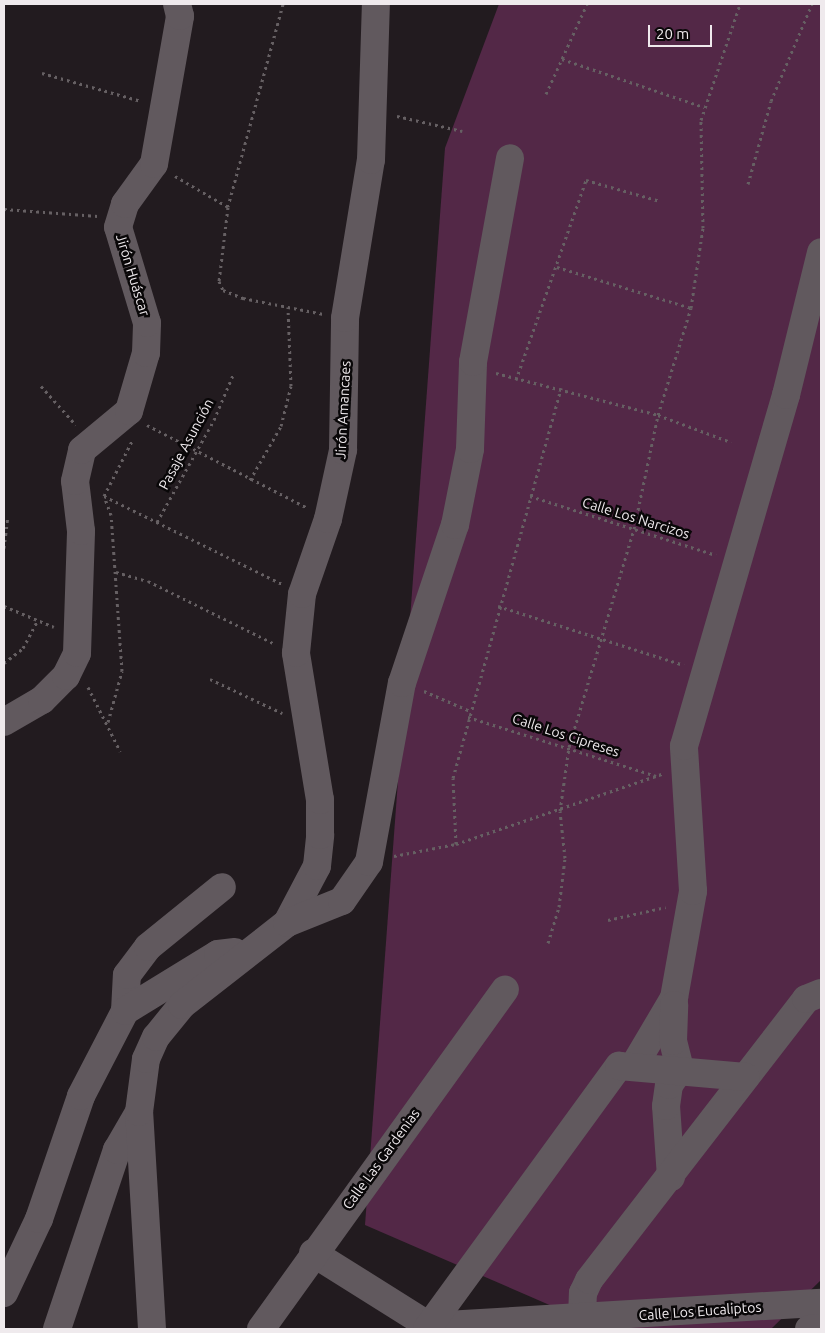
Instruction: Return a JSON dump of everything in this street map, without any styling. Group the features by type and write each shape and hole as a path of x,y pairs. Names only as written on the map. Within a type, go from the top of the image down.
{"street":[{"name":"Jirón Huáscar","path":"82,450 129,411 146,353 147,323 118,227 121,218 154,164 180,16 177,4"},
{"name":"Jirón Amancaes","path":"287,923 317,866 320,835 320,800 304,719 296,653 302,594 328,519 344,450 345,318 371,160 376,4"},
{"path":"152,1329 139,1112 146,1059 156,1037 182,1005 249,950 287,923 342,901 369,862 402,683 454,525 470,449 473,362 510,158"},
{"path":"680,1069 672,1041 674,998 691,902 684,746 708,673 736,561 786,395 821,252"},
{"path":"4,722 42,700 66,676 77,645 81,531 75,481 82,450"},
{"path":"4,1293 39,1219 81,1096 125,1011 127,975 148,947 222,887"},
{"path":"125,1011 218,954 249,950"},
{"path":"582,1319 583,1293 589,1280 672,1177 746,1077 814,996 821,976"},
{"name":"Calle Las Gardenias","path":"261,1329 313,1253 505,990"},
{"path":"634,1064 674,998"},
{"path":"313,1253 430,1328 618,1066 634,1064 746,1077"},
{"path":"672,1177 666,1106 669,1085 680,1069"},
{"path":"57,1329 117,1150 139,1112"},
{"name":"Calle Los Eucaliptos","path":"430,1328 821,1303"},
{"path":"809,1329 821,1328"}],"path":[{"path":"283,4 228,207 220,253 223,290 288,307 345,318"},
{"path":"546,94 587,4"},
{"path":"548,943 559,907 565,858 560,811 569,747 634,529 658,415 691,308 703,228 704,107 740,4"},
{"path":"748,184 771,102 812,4"},
{"path":"562,59 704,107"},
{"path":"42,73 100,87 165,110"},
{"path":"372,111 462,131"},
{"path":"154,164 228,207"},
{"path":"516,380 586,180 660,201"},
{"path":"4,208 121,218"},
{"path":"557,267 691,308"},
{"path":"250,480 282,426 291,386 288,307"},
{"path":"473,362 516,380 561,388 658,415 731,442"},
{"name":"Pasaje Asunción","path":"157,522 195,450 214,420 233,375"},
{"path":"40,386 83,432 82,450"},
{"path":"456,844 453,778 498,606 561,388"},
{"path":"142,422 328,519"},
{"path":"108,722 122,671 116,632 116,572 110,515 104,496 138,431"},
{"path":"104,496 302,594"},
{"name":"Calle Los Narcizos","path":"530,496 736,561"},
{"path":"4,548 8,516"},
{"path":"116,572 148,581 296,653"},
{"path":"4,606 38,620 77,645 82,677 108,722 120,751"},
{"path":"498,606 708,673"},
{"path":"4,664 23,648 38,620"},
{"path":"210,679 282,713 304,719"},
{"path":"402,683 470,711"},
{"name":"Calle Los Cipreses","path":"468,717 569,747 656,776"},
{"path":"369,862 456,844 560,811 685,766"},
{"path":"608,920 691,902"}],"shaded area":[{"path":"499,4 821,4 821,1280 771,1329 605,1329 365,1225 445,148"}]}
